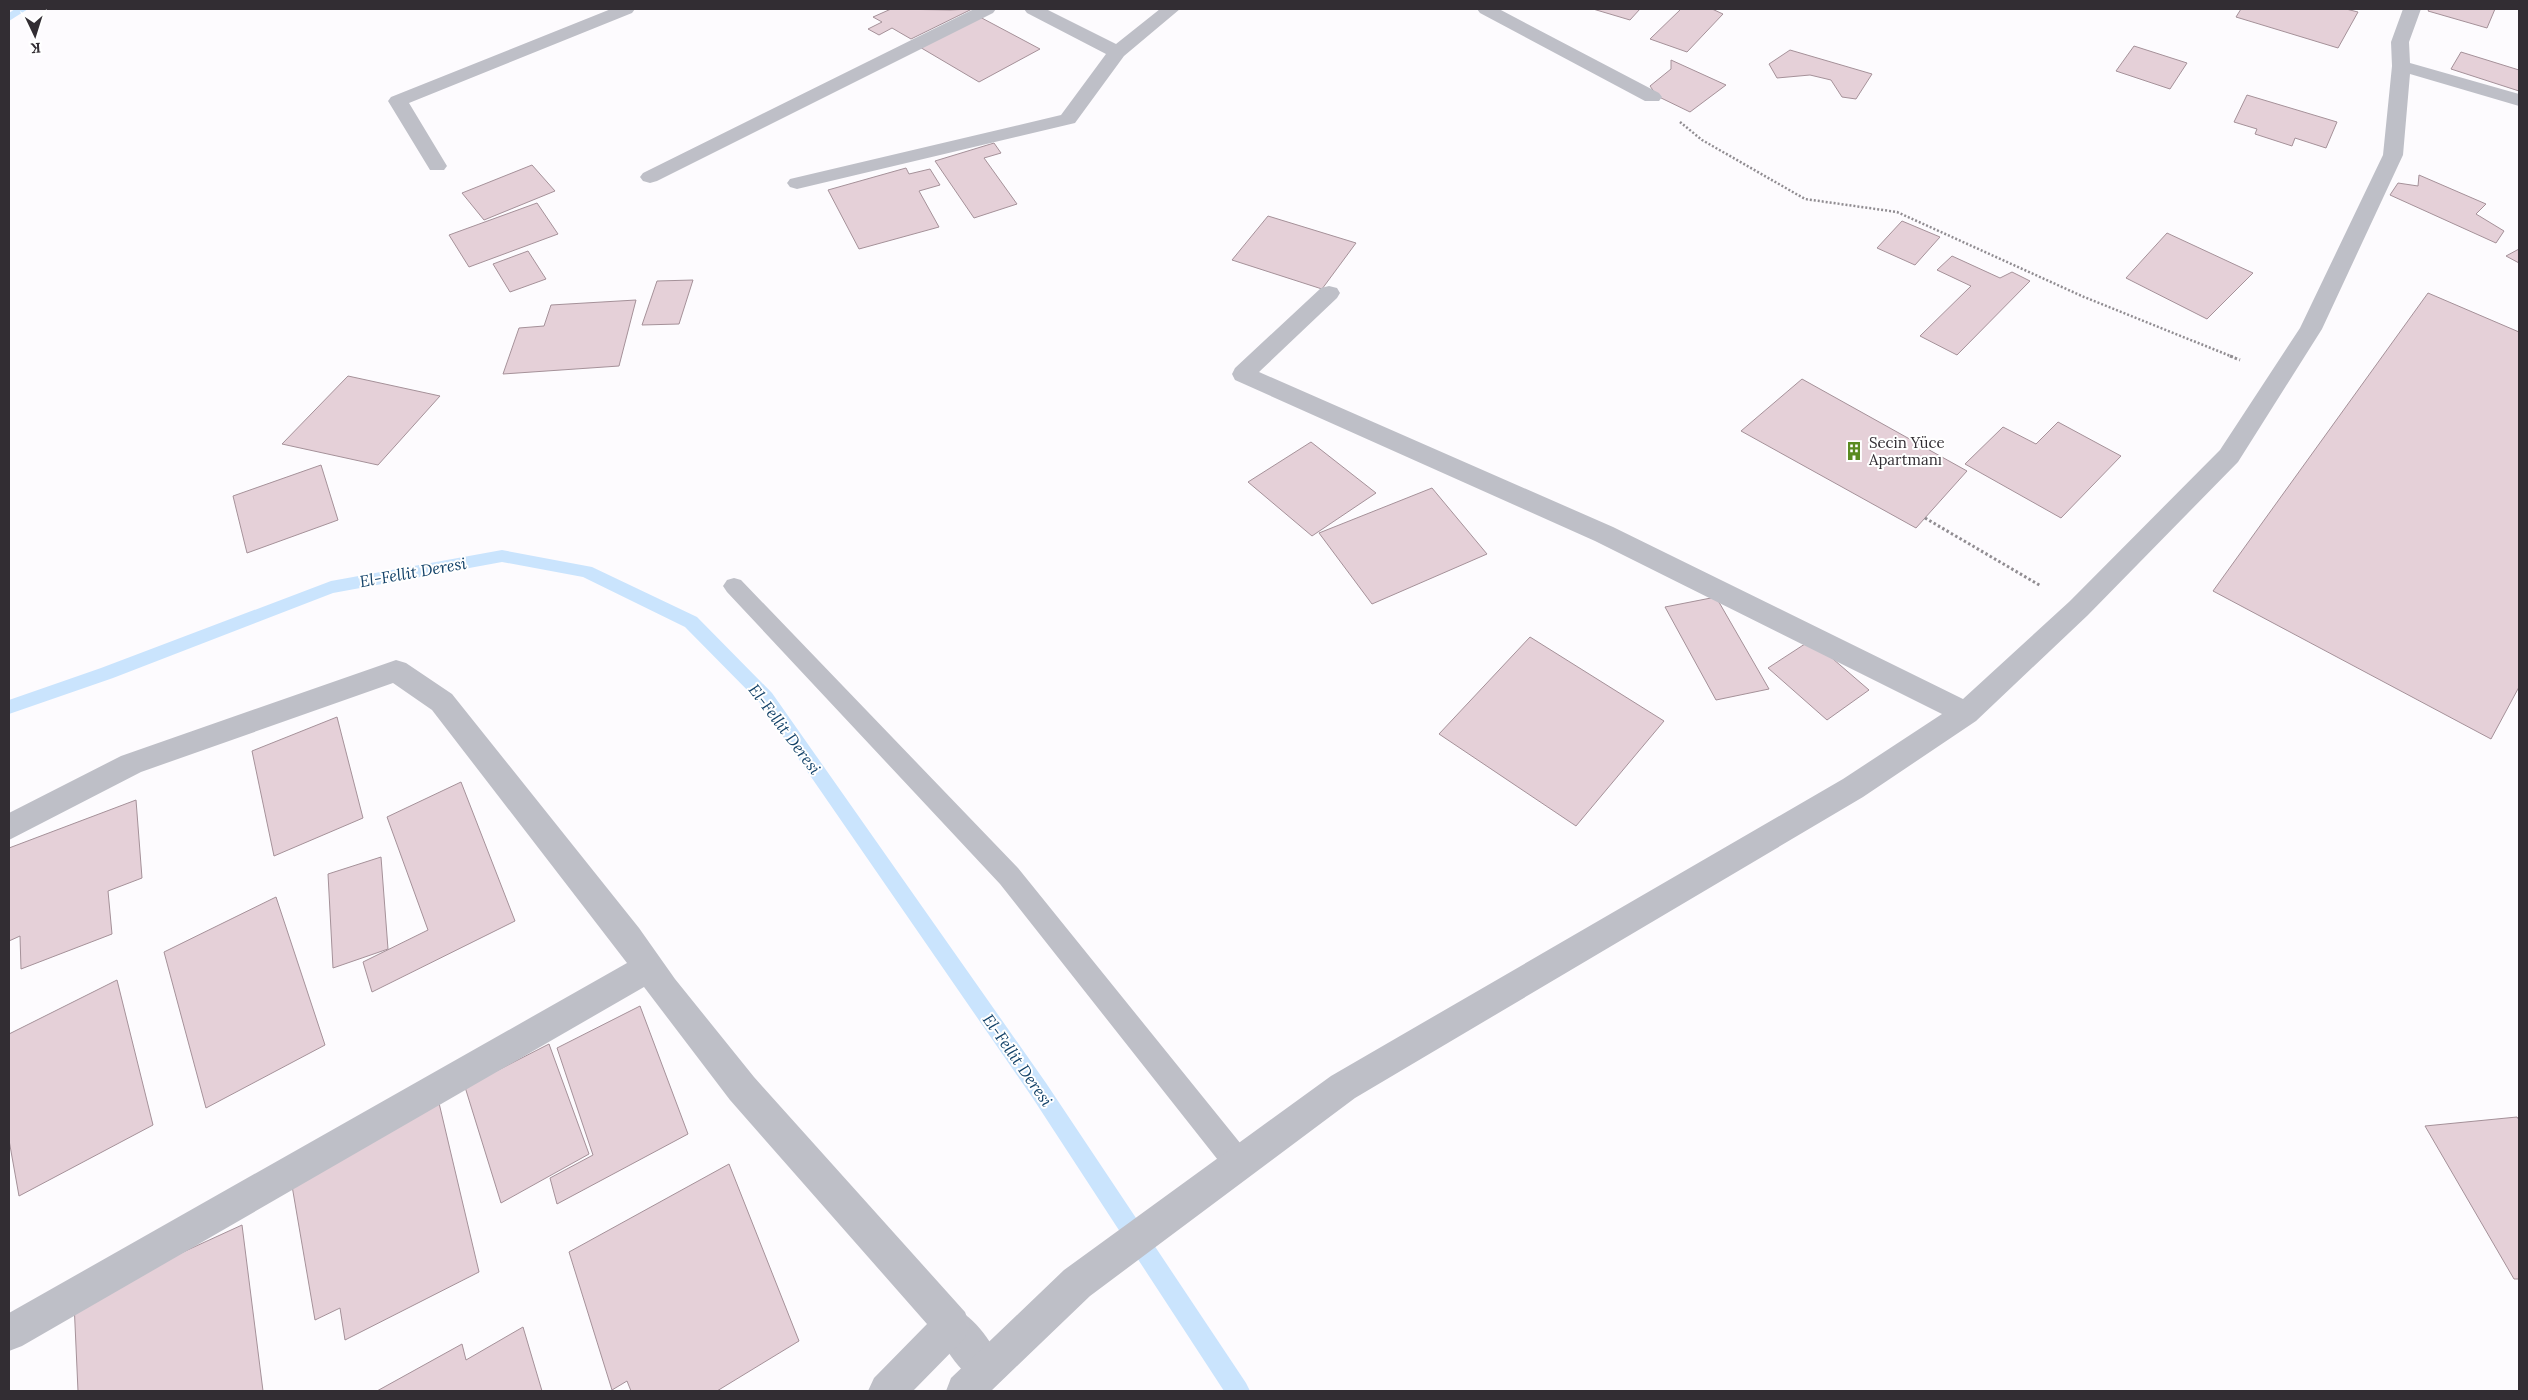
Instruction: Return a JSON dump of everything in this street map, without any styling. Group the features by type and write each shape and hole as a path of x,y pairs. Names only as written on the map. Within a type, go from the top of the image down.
{"street":[{"path":"437,166 398,101 626,9"},
{"path":"650,176 987,9"},
{"path":"1033,9 1117,52"},
{"path":"797,183 1068,119 1117,52 1172,9"},
{"path":"1486,9 1652,97"},
{"path":"9,828 131,764 396,671 442,702 628,938 648,968 742,1088 952,1325 975,1380 1077,1283 1343,1087 1853,788 1966,713 2079,608 2230,456 2311,329 2393,156 2401,66 2400,42 2412,9"},
{"path":"2401,66 2519,100"},
{"path":"1329,293 1244,374 1604,534 1966,713"},
{"path":"9,1333 648,968"},
{"path":"886,1391 952,1325"}],"lane":[{"path":"734,586 1010,876 1239,1164"}],"path":[{"path":"1652,97 1702,140 1805,199 1897,212 2084,297 2280,376"},
{"path":"1925,518 2079,608"}],"building":[{"path":"891,9 972,9 911,39 892,28 879,35 868,29 882,22 873,17"},
{"path":"1593,9 1640,9 1630,20"},
{"path":"1681,9 1712,9 1723,14 1687,52 1650,39"},
{"path":"2241,9 2346,9 2358,12 2338,48 2236,17"},
{"path":"2429,9 2495,9 2487,28 2428,11"},
{"path":"978,16 1040,49 979,82 918,46"},
{"path":"2134,46 2187,63 2170,89 2116,71"},
{"path":"1790,50 1872,74 1856,99 1842,97 1831,80 1810,75 1777,78 1769,64"},
{"path":"2461,52 2519,70 2519,91 2451,69"},
{"path":"1671,60 1726,85 1690,112 1657,96 1650,86 1671,69"},
{"path":"2247,95 2337,122 2326,148 2295,138 2292,146 2255,134 2257,129 2234,122"},
{"path":"994,143 1001,153 984,158 1017,204 974,218 935,161"},
{"path":"532,165 555,191 484,220 462,193"},
{"path":"906,168 909,174 930,169 940,185 919,191 939,227 859,249 828,190"},
{"path":"2419,175 2486,204 2476,214 2504,231 2496,243 2390,195 2398,183 2418,186"},
{"path":"537,203 558,234 469,267 449,235"},
{"path":"1268,216 1356,243 1322,289 1232,260"},
{"path":"1902,221 1940,237 1915,265 1877,248"},
{"path":"2167,233 2253,273 2207,319 2126,278"},
{"path":"2519,249 2519,263 2506,256"},
{"path":"528,251 546,279 510,292 493,264"},
{"path":"1952,256 2000,278 2012,272 2030,281 1957,355 1920,336 1971,286 1937,270"},
{"path":"693,280 679,324 642,325 657,281"},
{"path":"2428,293 2519,332 2519,687 2491,739 2213,591"},
{"path":"636,300 619,366 503,374 519,328 544,326 551,305"},
{"path":"348,376 440,396 378,465 282,444"},
{"name":"Secin Yüce Apartmanı","path":"1802,379 1967,471 1916,528 1741,431"},
{"path":"2058,422 2121,456 2061,518 1965,464 2003,427 2036,444"},
{"path":"1311,442 1376,493 1312,536 1248,482"},
{"path":"321,465 338,520 247,553 233,496"},
{"path":"1432,488 1487,554 1372,604 1319,533"},
{"path":"1716,597 1769,689 1716,700 1665,607"},
{"path":"1530,637 1664,721 1576,826 1439,734"},
{"path":"1811,640 1869,690 1827,720 1768,668"},
{"path":"337,717 363,818 274,856 252,751"},
{"path":"461,782 515,921 372,992 363,962 428,930 387,817"},
{"path":"136,800 142,878 108,891 112,934 21,969 20,936 9,941 9,848"},
{"path":"381,857 388,949 333,968 328,874"},
{"path":"276,897 325,1045 206,1108 164,952"},
{"path":"117,980 153,1125 19,1196 9,1140 9,1034"},
{"path":"640,1006 688,1134 557,1204 550,1178 593,1155 557,1048"},
{"path":"549,1044 589,1154 501,1203 465,1087"},
{"path":"439,1103 479,1272 345,1340 340,1308 315,1320 290,1174"},
{"path":"2517,1117 2519,1120 2519,1279 2514,1279 2425,1126"},
{"path":"729,1164 799,1341 717,1391 631,1391 627,1381 612,1390 569,1252"},
{"path":"242,1225 263,1391 78,1391 74,1302"},
{"path":"523,1327 542,1391 377,1391 462,1344 466,1360"}],"waterway":[{"name":"El-Fellit Deresi","path":"9,18 22,9"},
{"name":"El-Fellit Deresi","path":"9,707 107,673 331,587 502,556 586,571 691,622 766,698 1039,1090 1238,1391"}],"place":[{"name":"Secin Yüce Apartmanı","path":"1854,451"}]}
